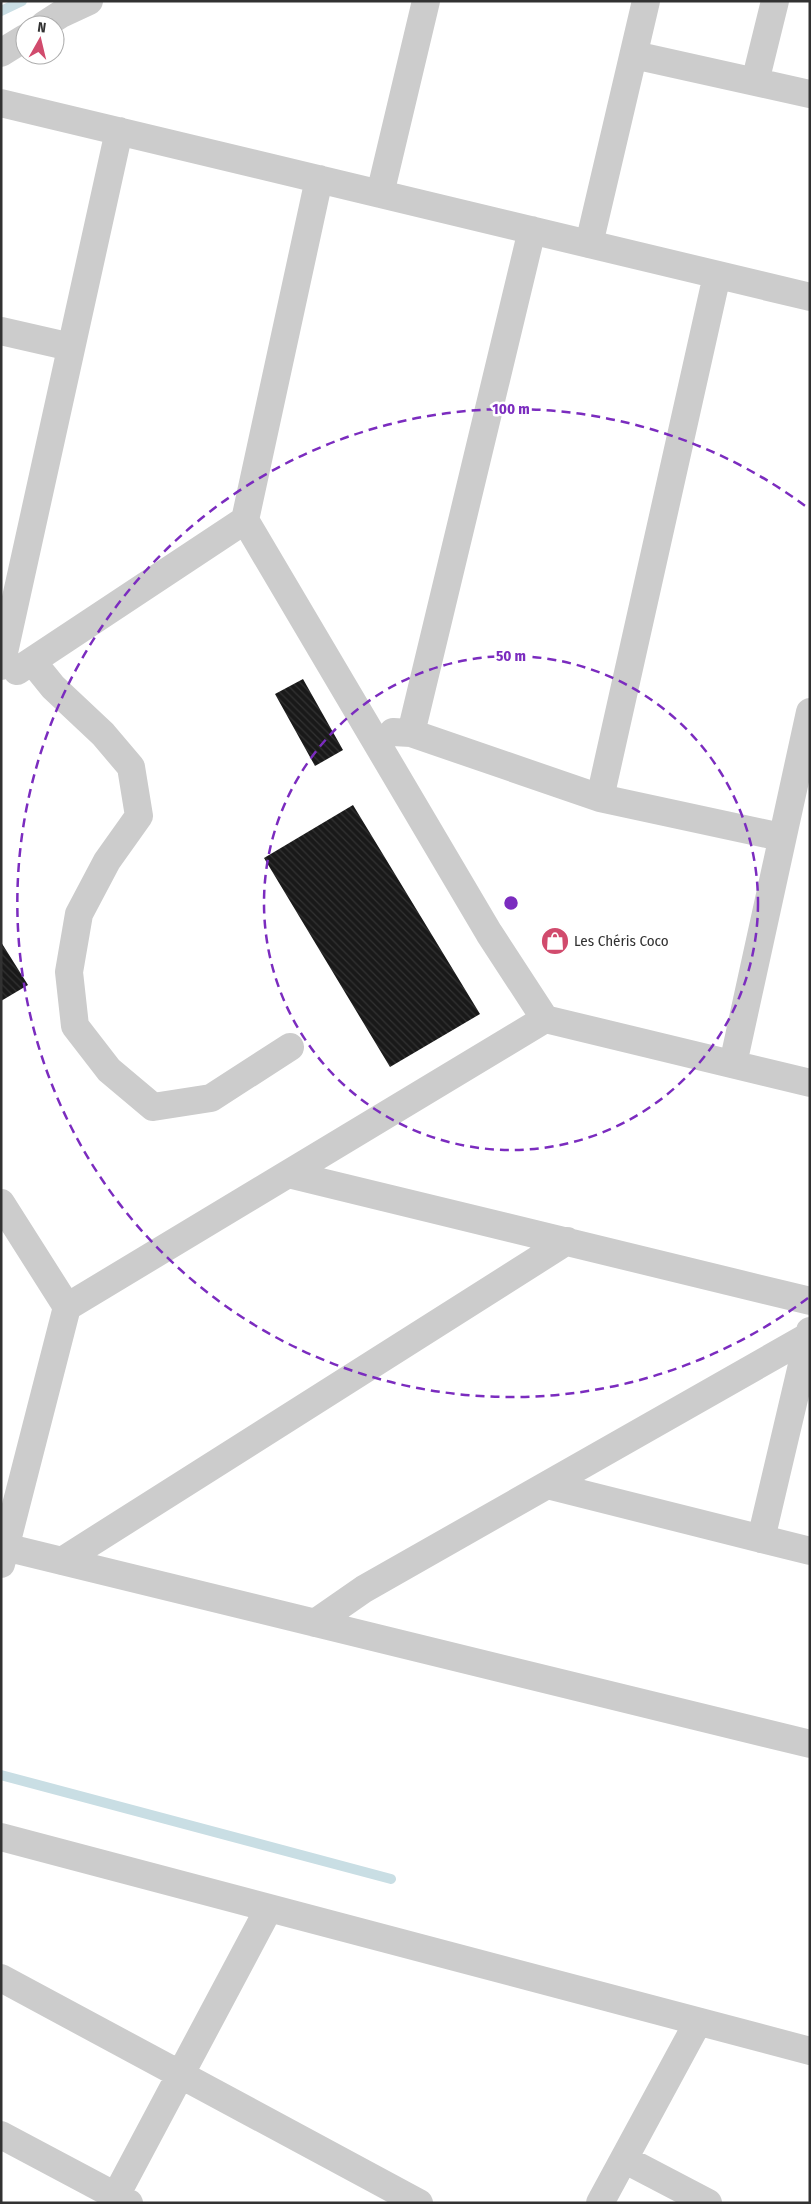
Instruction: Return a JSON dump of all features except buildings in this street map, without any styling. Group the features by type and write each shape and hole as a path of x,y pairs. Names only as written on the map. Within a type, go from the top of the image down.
{"street":[{"path":"59,15 89,1"},
{"path":"380,194 426,1"},
{"path":"589,244 646,1"},
{"path":"756,82 767,3"},
{"path":"1,53 15,44"},
{"path":"634,55 810,94"},
{"path":"1,103 810,297"},
{"path":"1,666 118,131"},
{"path":"319,179 245,520 489,932 546,1019 810,1083"},
{"path":"410,733 532,230"},
{"path":"600,798 717,275"},
{"path":"1,331 71,347"},
{"path":"1,681 245,520"},
{"path":"32,661 53,687 103,734 131,767 139,816 107,860 79,914 69,972 76,1026 108,1070 153,1107 211,1098 290,1047"},
{"path":"733,1064 781,837 810,712"},
{"path":"370,731 410,733 600,798 781,837"},
{"path":"546,1019 67,1307 2,1552 62,1561 810,1744"},
{"path":"288,1174 810,1301"},
{"path":"1,1203 67,1307"},
{"path":"62,1561 567,1241"},
{"path":"315,1623 364,1589 809,1333"},
{"path":"761,1539 809,1333"},
{"path":"547,1485 810,1551"},
{"path":"1,1837 810,2051"},
{"path":"1,2136 119,2200 180,2075 270,1908"},
{"path":"1,1978 419,2203"},
{"path":"600,2203 698,2022"},
{"path":"624,2158 708,2203"}],"waterway":[{"path":"1,11 22,1"},
{"path":"1,1775 391,1879"}],"place":[{"name":"Les Chéris Coco","path":"555,941"}]}
